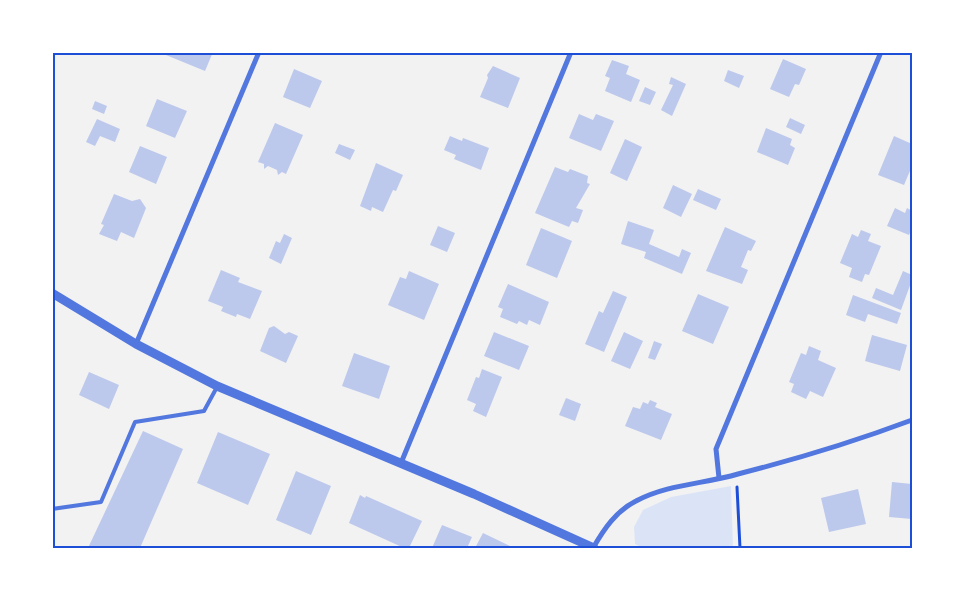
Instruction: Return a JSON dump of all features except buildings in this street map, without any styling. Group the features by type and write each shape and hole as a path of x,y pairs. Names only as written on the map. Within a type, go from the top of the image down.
{"street":[{"path":"136,344 259,52"},
{"path":"401,463 571,52"},
{"path":"719,478 716,449 881,52"},
{"path":"52,292 136,344 217,386 401,463 594,548 604,529 617,513 634,501 651,493 737,475 912,420"}],"lane":[{"path":"52,509 101,502 135,422 204,410 217,386"}],"path":[{"path":"737,475 740,548"}],"shaded area":[{"path":"731,486 733,548 643,548 635,544 634,527 643,510 671,497"}]}
